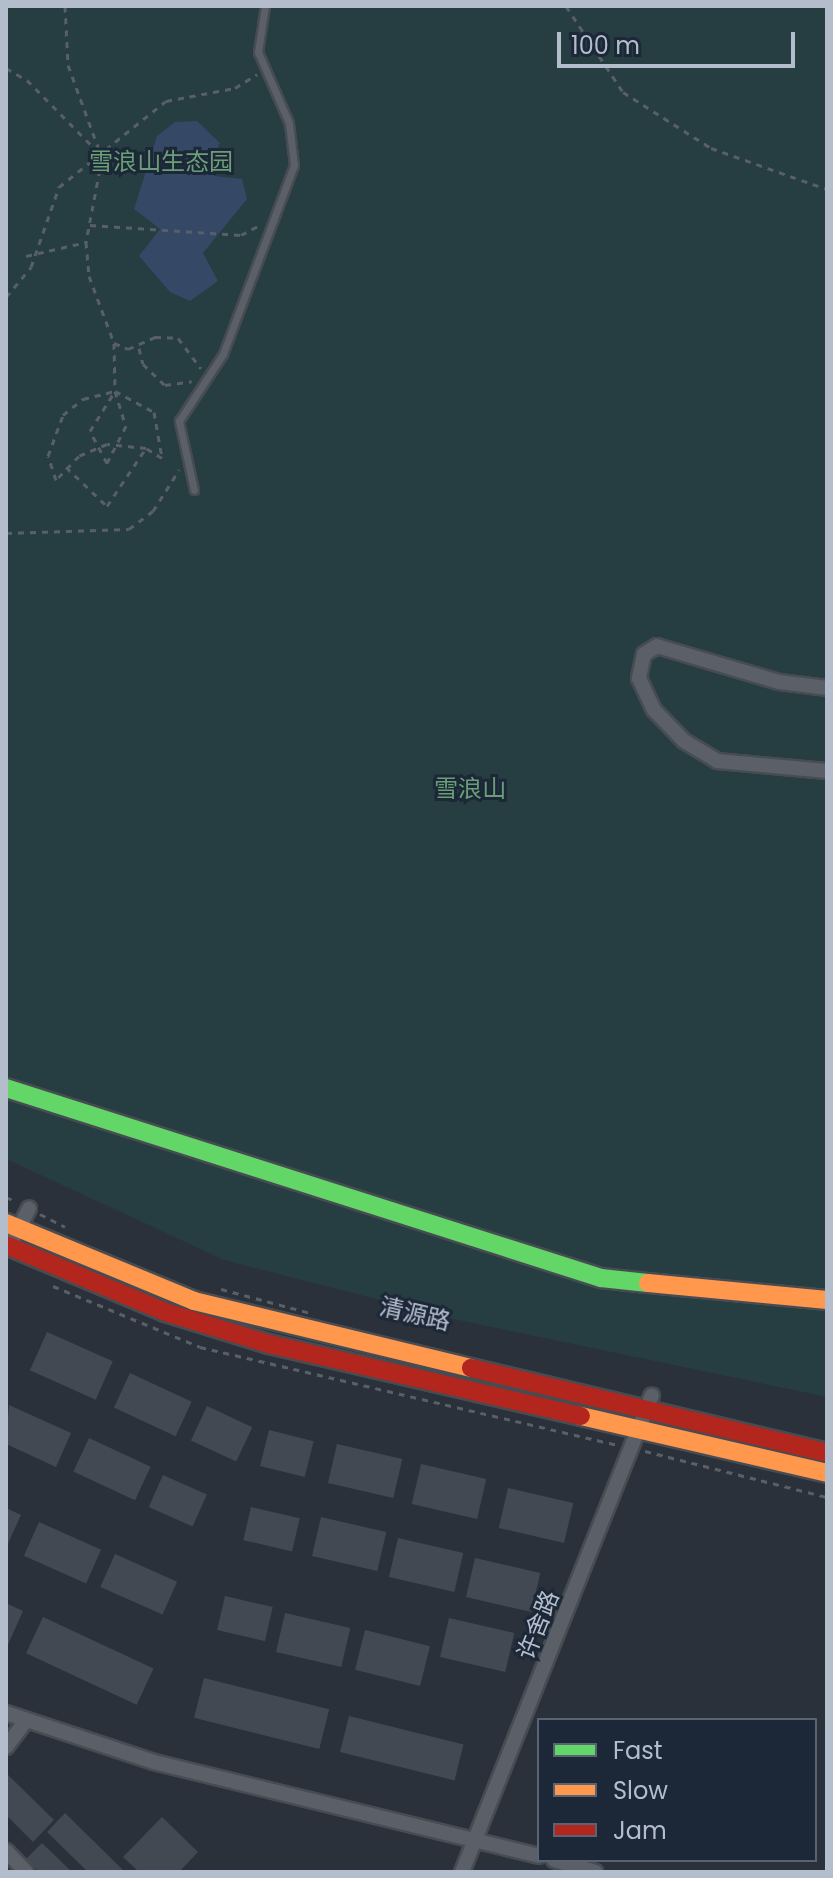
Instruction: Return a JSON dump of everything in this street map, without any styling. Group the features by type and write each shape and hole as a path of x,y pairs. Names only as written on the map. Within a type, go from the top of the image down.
{"street":[{"path":"827,688 779,682 657,646 644,654 639,678 654,710 684,741 717,761 827,771"},
{"path":"6,1088 601,1278 827,1300"},
{"path":"29,1208 12,1226 7,1249 165,1312 269,1344 645,1427 827,1473"},
{"name":"清源路","path":"12,1226 194,1301 285,1328 652,1401 827,1453"},
{"name":"许舍路","path":"462,1872 645,1427 652,1401"},
{"path":"6,1713 25,1722 154,1762 475,1837 537,1855"},
{"path":"6,1747 25,1722"},
{"path":"6,1851 26,1872"},
{"path":"561,1862 595,1872"}],"lane":[{"path":"194,490 179,421 223,354 294,165 289,123 265,67 257,29 265,6"}],"path":[{"path":"65,6 68,65 102,158 86,242 89,276 114,343 115,391 125,414 123,443 107,463 95,449 93,418 115,391"},
{"path":"566,6 623,92 711,148 827,189"},
{"path":"6,297 36,255 51,197 102,158 166,101 245,85 265,67"},
{"path":"6,68 51,102 102,158"},
{"path":"90,225 157,226 228,231 241,235 278,213"},
{"path":"26,256 86,242"},
{"path":"114,343 139,348 155,337 178,338 189,344 205,378 165,385 143,364 139,348"},
{"path":"115,391 154,412 162,458 146,448 123,443 95,449 66,467 56,480 48,456 63,415 83,399 115,391"},
{"path":"66,467 107,506 146,448"},
{"path":"6,533 129,529 153,511 186,461"},
{"path":"6,1197 79,1234"},
{"path":"205,1284 320,1316"}],"green space":[{"name":"雪浪山","path":"6,6 827,6 827,1397 458,1320 224,1260 6,1159"}],"water":[{"path":"197,121 220,143 211,163 214,176 242,179 247,199 203,253 218,281 190,301 170,292 139,256 160,229 134,209 157,136 175,122"}],"building":[{"path":"47,1332 113,1361 96,1400 30,1370"},
{"path":"130,1373 192,1402 176,1436 114,1407"},
{"path":"9,1405 71,1433 56,1467 6,1444"},
{"path":"207,1406 252,1427 236,1462 191,1440"},
{"path":"269,1430 314,1441 305,1477 260,1466"},
{"path":"89,1438 151,1467 135,1500 73,1472"},
{"path":"337,1444 402,1459 393,1498 328,1483"},
{"path":"421,1464 486,1479 477,1519 412,1504"},
{"path":"163,1475 207,1495 193,1526 149,1507"},
{"path":"508,1488 573,1503 564,1543 499,1528"},
{"path":"251,1507 300,1518 292,1551 243,1540"},
{"path":"6,1508 21,1515 6,1548"},
{"path":"321,1517 386,1532 377,1571 312,1556"},
{"path":"39,1522 101,1550 86,1583 24,1556"},
{"path":"398,1538 463,1553 454,1592 389,1577"},
{"path":"115,1554 177,1582 162,1615 100,1587"},
{"path":"475,1558 540,1573 531,1612 466,1597"},
{"path":"225,1596 273,1607 265,1641 217,1630"},
{"path":"6,1603 23,1611 6,1649"},
{"path":"285,1613 350,1628 341,1667 276,1652"},
{"path":"43,1617 154,1669 137,1705 26,1653"},
{"path":"449,1618 514,1633 505,1672 440,1657"},
{"path":"365,1630 430,1646 420,1686 355,1670"},
{"path":"204,1678 329,1709 319,1749 194,1718"},
{"path":"349,1716 463,1745 455,1780 340,1752"},
{"path":"6,1773 54,1820 33,1842 6,1815"},
{"path":"65,1813 125,1872 88,1872 47,1832"},
{"path":"162,1817 198,1852 179,1872 139,1872 123,1857"},
{"path":"42,1843 72,1872 39,1872 26,1859"}],"traffic: fast":[{"path":"6,1088 601,1278 648,1283"}],"traffic: slow":[{"path":"6,1223 194,1301 471,1368"},
{"path":"648,1283 827,1300"},
{"path":"581,1416 827,1473"}],"traffic: jam":[{"path":"6,1245 165,1312 269,1344 581,1416"},
{"path":"471,1368 827,1453"}],"park label":[{"name":"雪浪山生态园","path":"161,162"}]}
